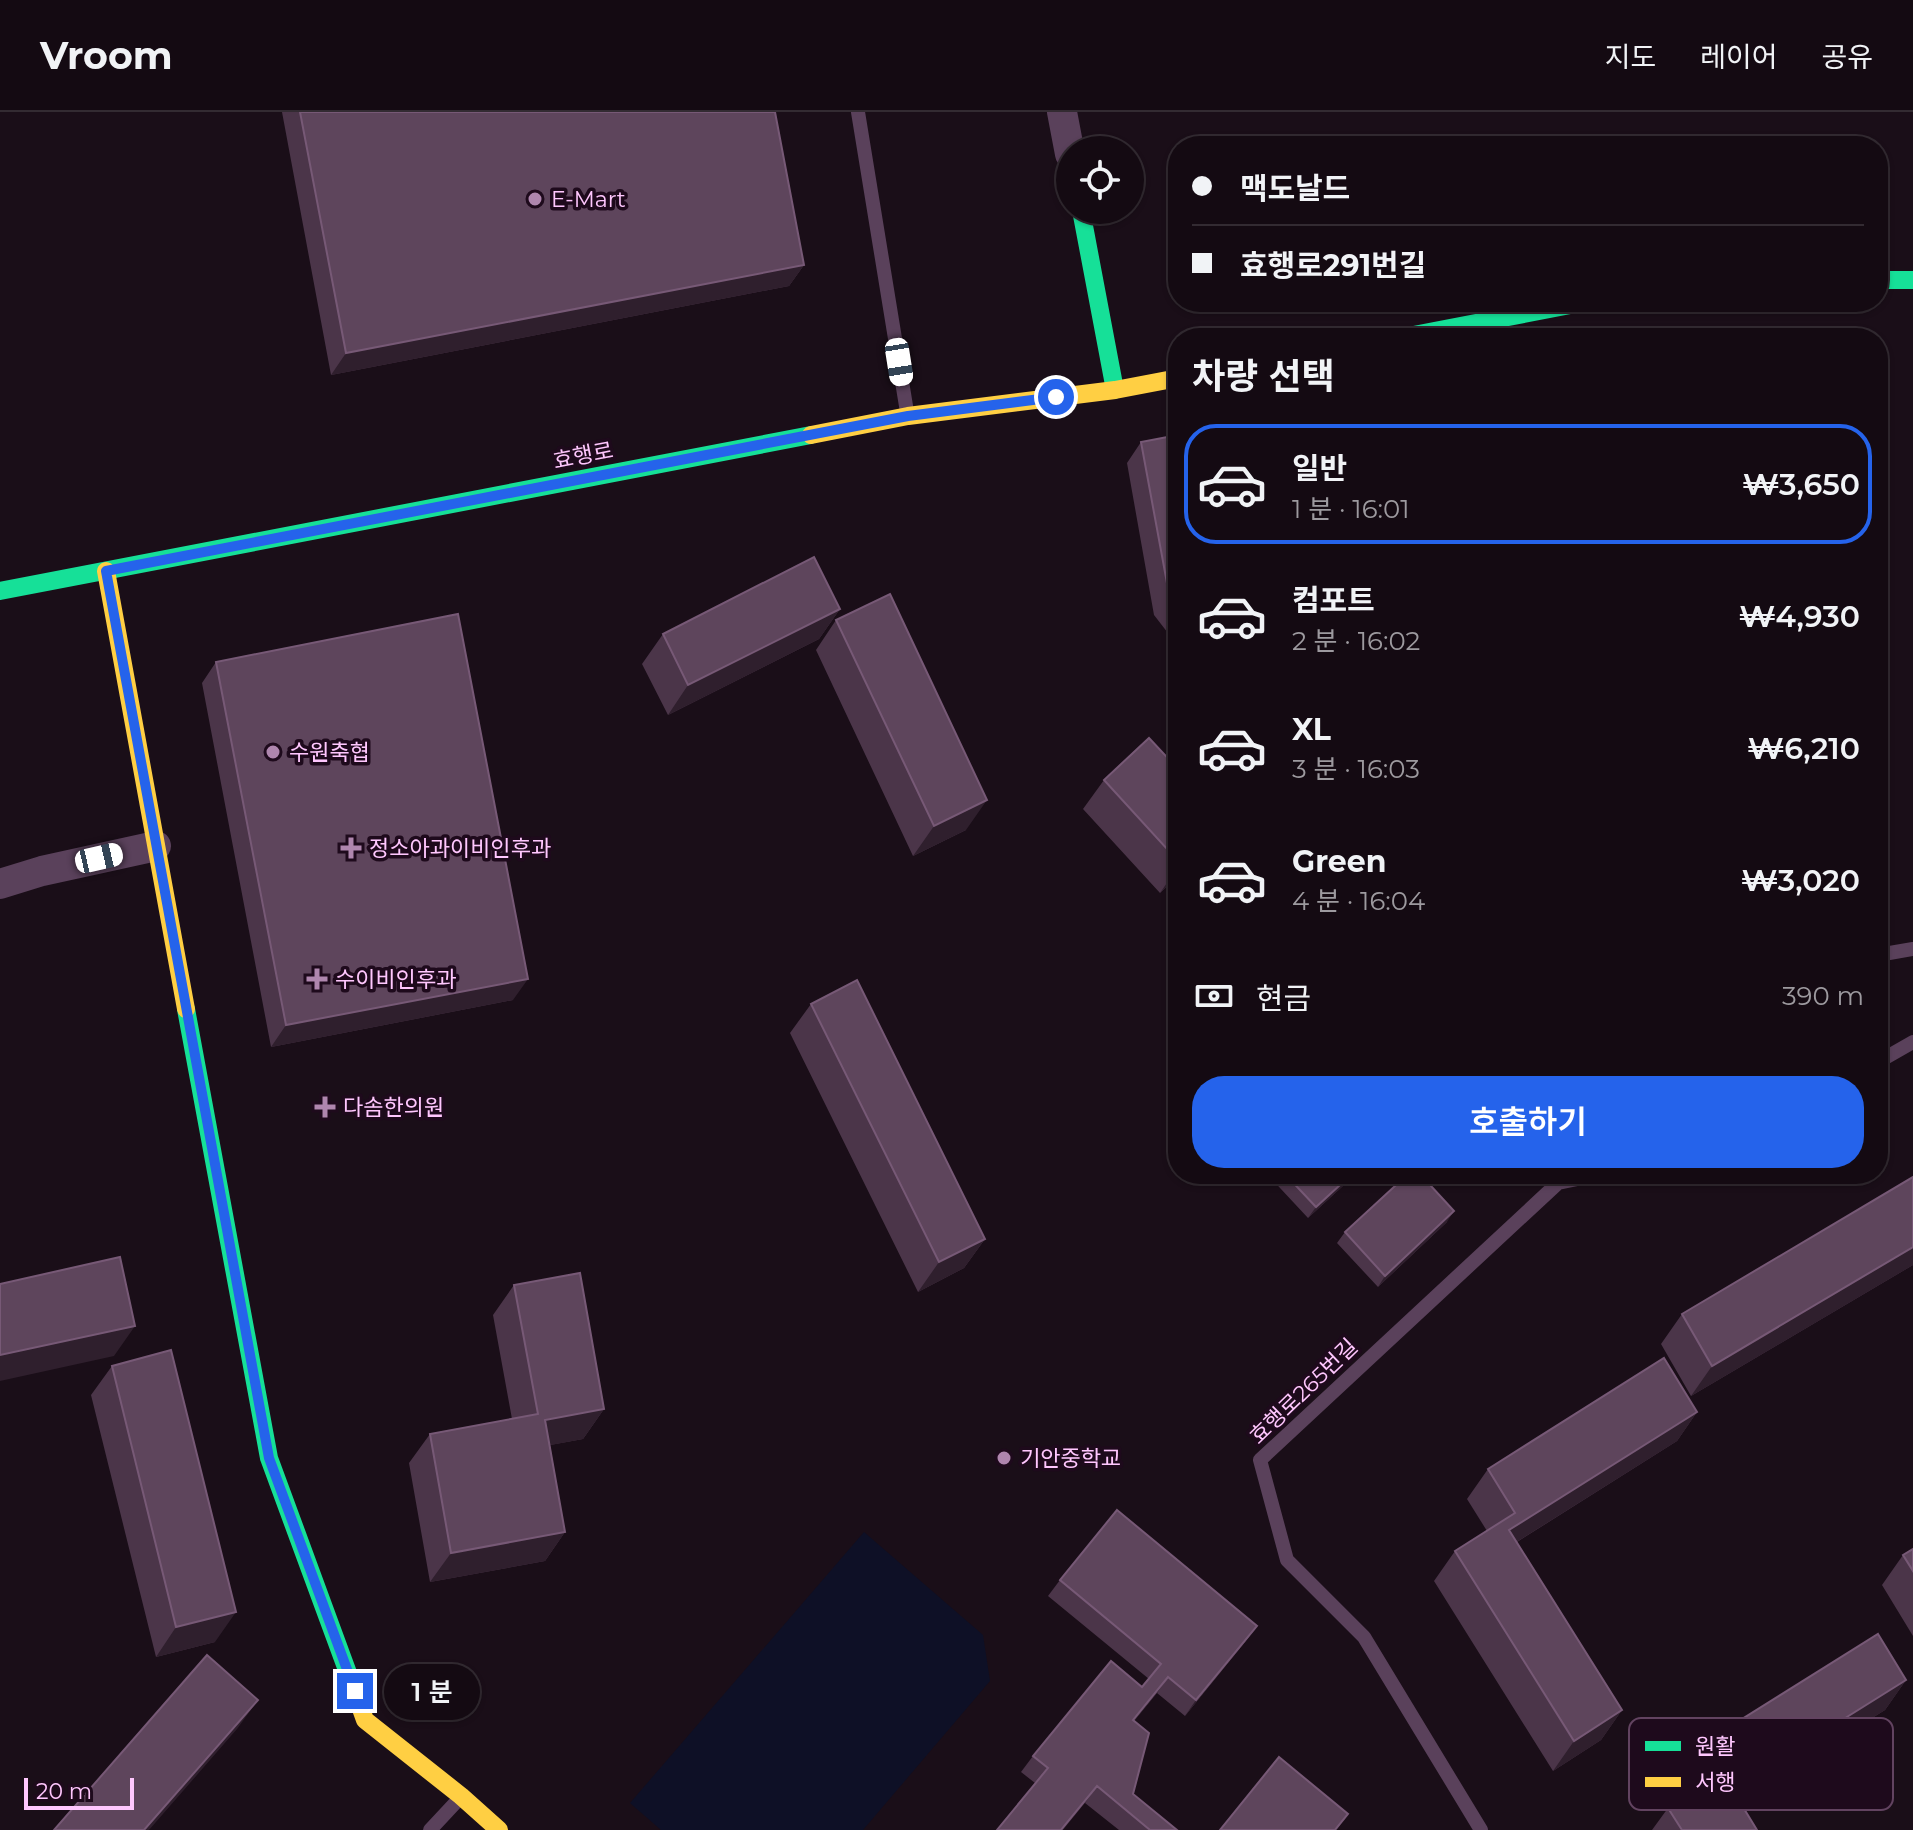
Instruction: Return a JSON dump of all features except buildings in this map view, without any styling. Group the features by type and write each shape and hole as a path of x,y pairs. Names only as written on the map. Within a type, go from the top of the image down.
{"street":[{"path":"1062,112 1067,136"},
{"path":"1084,224 1115,390"},
{"path":"1888,280 1913,280"},
{"path":"1483,328 1546,312"},
{"name":"효행로","path":"0,591 908,416 1115,390 1168,380"},
{"path":"106,571 269,1458 365,1720 499,1830"},
{"path":"0,884 42,871 156,846"}],"lane":[{"path":"858,112 908,416"},
{"path":"1888,953 1913,949"},
{"path":"1888,1056 1913,1042"},
{"name":"효행로265번길","path":"1481,1830 1364,1637 1287,1560 1260,1460 1557,1184"},
{"path":"430,1830 461,1796"}],"shaded area":[{"path":"864,1532 983,1635 990,1681 863,1830 661,1830 630,1803"}],"traffic: fast":[{"path":"1084,224 1115,390"},
{"path":"1888,280 1913,280"},
{"path":"1450,328 1534,312"},
{"path":"0,591 811,435"},
{"path":"186,1009 269,1458 351,1681"}],"traffic: slow":[{"path":"811,435 908,416 1115,390 1168,380"},
{"path":"106,571 186,1009"},
{"path":"351,1681 365,1720 499,1830"}],"place":[{"name":"E-Mart","path":"535,199"},
{"name":"수원축협","path":"273,752"},
{"name":"정소아과이비인후과","path":"351,848"},
{"name":"수이비인후과","path":"317,979"},
{"name":"다솜한의원","path":"325,1107"},
{"name":"기안중학교","path":"1004,1458"}],"route":[{"path":"355,1691 269,1458 106,571 908,416 1056,397"}]}
